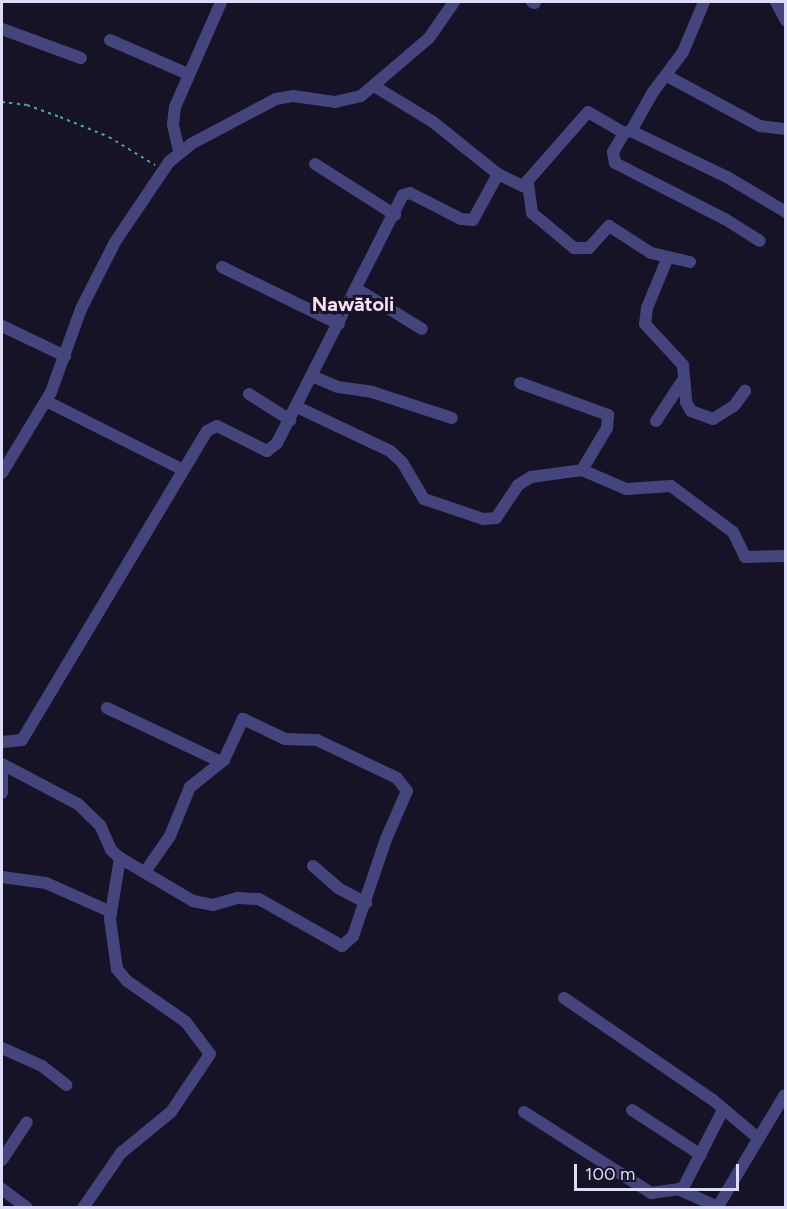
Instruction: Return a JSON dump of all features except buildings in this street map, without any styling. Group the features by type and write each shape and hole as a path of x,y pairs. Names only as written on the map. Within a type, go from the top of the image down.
{"street":[{"path":"179,151 174,116 188,74 221,2"},
{"path":"2,473 46,401 96,279 162,170 179,151 276,99 293,96 349,101 374,86 429,38 454,2"},
{"path":"704,2 683,52 613,153 615,163 725,219 760,241"},
{"path":"776,2 786,21"},
{"path":"2,29 81,58"},
{"path":"110,40 188,74"},
{"path":"667,76 760,126 786,129"},
{"path":"374,86 433,122 498,174 517,186 528,184 588,112 727,177 786,212"},
{"path":"315,164 395,215"},
{"path":"2,742 22,740 211,427 223,428 267,451 277,443 406,193 461,219 473,220 498,174"},
{"path":"528,184 532,213 574,248 589,249 609,226 644,249 690,262"},
{"path":"668,257 647,308 645,324 679,358 686,374 686,402 691,411 703,418 724,414 745,391"},
{"path":"222,267 339,324"},
{"path":"357,289 422,329"},
{"path":"2,326 65,356"},
{"path":"656,421 686,374"},
{"path":"312,376 338,387 372,392 452,418"},
{"path":"520,383 608,415 607,428 582,470"},
{"path":"249,394 290,420"},
{"path":"46,401 183,470"},
{"path":"297,407 390,451 402,462 424,499 483,519 496,518 518,484 531,477 582,470 626,489 671,486 733,532 745,557 786,556"},
{"path":"107,708 221,762"},
{"path":"2,764 78,804 100,825 111,850 120,858 145,872 204,904 247,897 259,899 342,946 353,936 386,839 407,791 404,784 317,740 285,738 243,719 221,762 190,787 170,836 145,872"},
{"path":"2,774 2,793"},
{"path":"83,1208 122,1153 171,1112 210,1054 186,1022 127,981 117,969 111,912 120,858"},
{"path":"313,866 338,888 366,903"},
{"path":"2,877 46,884 111,912"},
{"path":"564,998 723,1110 758,1138"},
{"path":"2,1048 42,1066 66,1085"},
{"path":"524,1112 651,1193 682,1190 718,1207 784,1096"},
{"path":"632,1110 701,1155"},
{"path":"682,1190 723,1110"},
{"path":"2,1160 27,1122"},
{"path":"2,1189 27,1208"}],"path":[{"path":"2,102 27,105 109,137 162,170"}],"district":[{"name":"Nawātoli","path":"353,304"}]}
